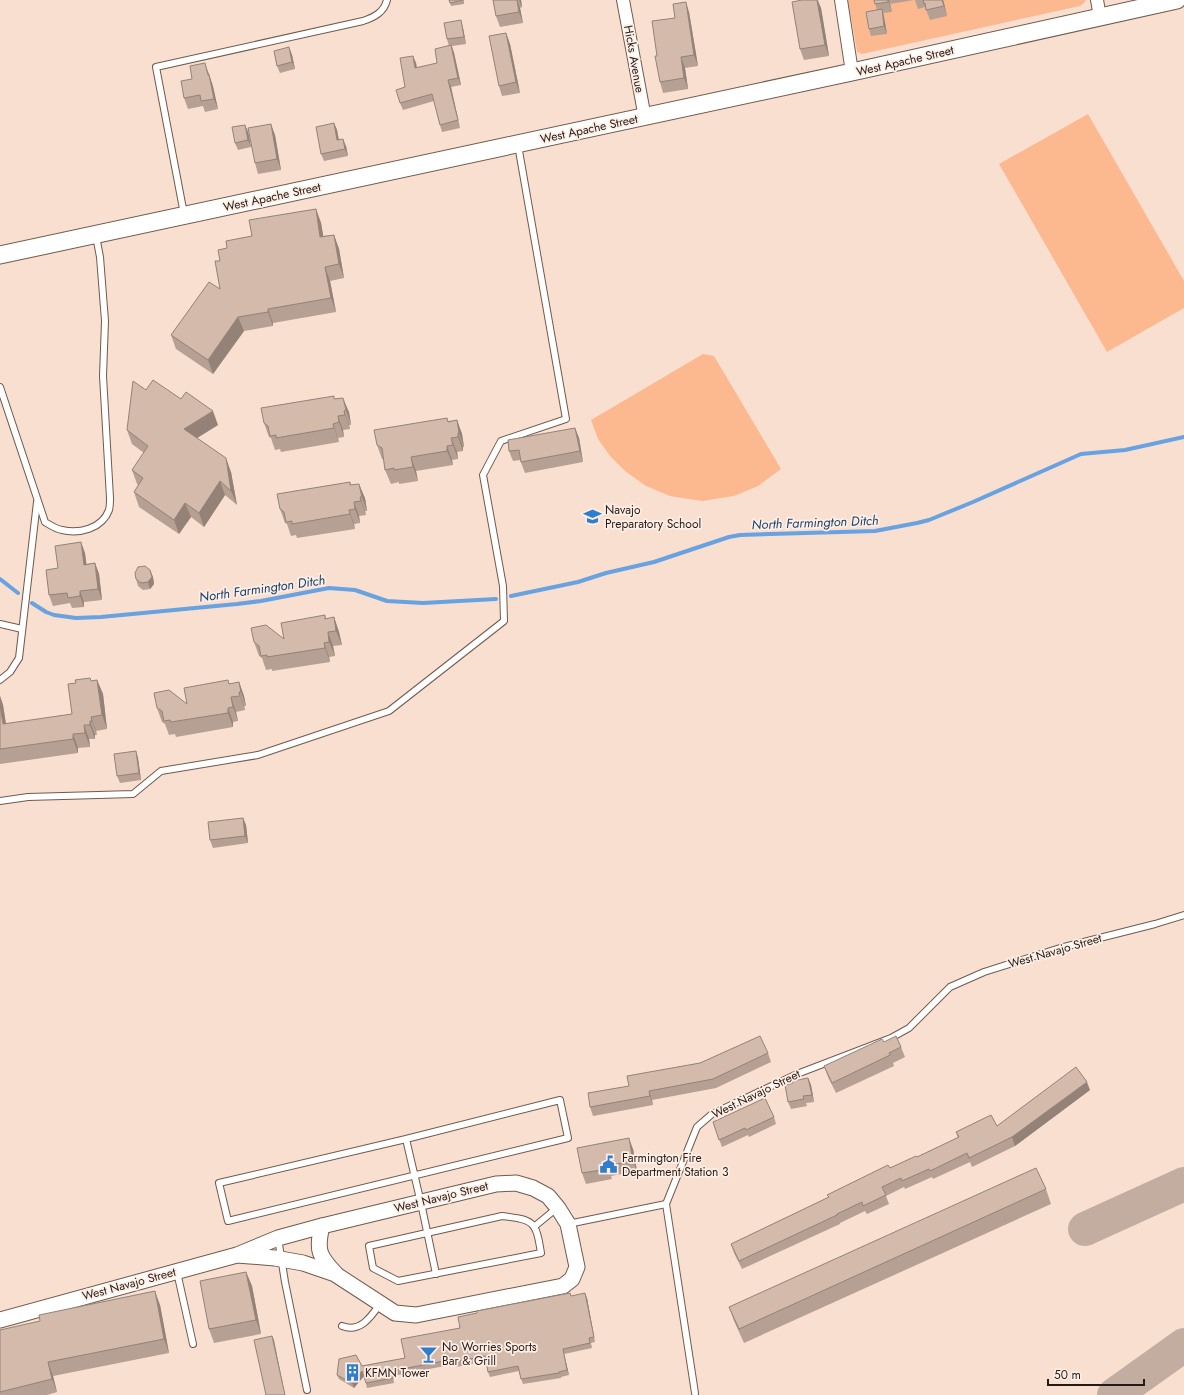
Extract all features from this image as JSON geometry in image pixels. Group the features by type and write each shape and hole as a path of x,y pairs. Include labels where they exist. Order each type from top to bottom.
{"main road":[{"name":"West Apache Street","path":"0,255 645,118 1177,0"}],"street":[{"name":"Hicks Avenue","path":"623,0 645,118"},
{"path":"840,0 852,72"},
{"path":"1097,0 1100,17"},
{"name":"West Navajo Street","path":"0,1320 236,1255 278,1238 496,1184 516,1183 533,1188 548,1196 568,1224"},
{"path":"236,1255 282,1259 303,1263 335,1274 395,1313 416,1315 550,1290 563,1286 572,1279 576,1267 568,1224"},
{"path":"322,1226 318,1244 319,1251 335,1274"}],"lane":[{"path":"184,216 156,67 363,21 373,18 381,12 386,5 387,0"},
{"path":"0,801 28,797 133,794 161,771 258,755 389,711 504,621 503,586 483,475 501,441 566,419 518,144"},
{"path":"0,387 45,522 60,530 73,532 89,529 98,524 105,517 109,509 110,498 103,376 105,321 100,257 96,235"},
{"path":"0,680 10,672 19,658 37,499"},
{"path":"0,624 22,629"},
{"name":"West Navajo Street","path":"666,1204 697,1127 712,1114 796,1074 891,1038 909,1028 950,987 984,972 1060,948 1184,915"},
{"path":"560,1100 568,1138 228,1221 219,1183 406,1139 560,1100"},
{"path":"406,1139 436,1274"},
{"path":"568,1224 666,1204 695,1393"},
{"path":"535,1226 558,1208"},
{"path":"502,1216 521,1218 535,1226 538,1233 541,1253 398,1281 373,1268 369,1246 502,1216"},
{"path":"278,1238 285,1282 307,1390"},
{"path":"176,1272 193,1344"},
{"path":"342,1326 346,1328 356,1327 363,1324 380,1304"}],"shaded area":[{"path":"848,0 1086,0 1080,6 862,54 857,52"},
{"path":"1088,114 1184,281 1184,308 1107,352 999,164"},
{"path":"703,354 714,356 781,469 758,486 734,496 702,501 670,496 646,486 625,471 610,456 598,439 591,420"}],"building":[{"path":"449,0 463,0 450,3"},
{"path":"493,0 517,0 519,12 496,16"},
{"path":"817,0 825,45 800,49 792,2"},
{"path":"874,0 888,0 888,2 875,4"},
{"path":"923,0 942,0 944,6 926,10"},
{"path":"686,2 694,55 681,57 684,78 660,82 655,56 657,56 652,21 675,18 673,4"},
{"path":"882,9 884,26 869,29 866,12"},
{"path":"461,20 464,37 447,39 444,23"},
{"path":"506,33 516,82 499,86 489,36"},
{"path":"451,45 458,78 448,80 458,120 440,125 432,94 400,103 396,90 405,87 400,58 413,56 415,68 437,63 435,49"},
{"path":"289,47 292,62 277,66 274,51"},
{"path":"205,63 214,99 201,101 200,95 184,98 181,81 192,79 190,66"},
{"path":"334,123 337,140 343,139 345,149 321,154 316,127"},
{"path":"271,124 277,159 255,163 248,128"},
{"path":"245,125 248,140 235,143 232,127"},
{"path":"316,209 320,237 334,235 339,264 325,267 331,298 268,309 268,312 238,317 208,360 171,335 209,282 220,289 215,261 220,261 218,250 227,248 226,241 252,236 249,220"},
{"path":"153,380 181,399 186,392 213,411 184,429 226,458 231,491 220,481 199,513 185,503 174,520 134,492 143,478 132,470 148,446 127,430 133,381 146,390"},
{"path":"334,396 334,399 343,398 346,410 344,411 345,415 338,416 339,422 333,424 334,428 276,438 276,435 270,436 268,426 264,423 261,408"},
{"path":"447,418 448,422 457,420 459,433 458,437 451,438 453,445 447,446 447,451 411,457 413,467 385,470 382,448 377,445 374,430"},
{"path":"575,428 580,451 521,462 519,450 509,451 508,440"},
{"path":"350,482 350,485 359,484 362,497 360,497 361,501 354,502 355,509 349,510 350,514 292,524 292,521 286,522 284,512 280,509 277,494"},
{"path":"81,542 84,565 95,563 98,589 80,591 80,596 68,598 67,593 49,595 46,570 58,568 55,546"},
{"path":"145,566 150,570 152,577 148,582 141,583 136,579 135,573 138,567"},
{"path":"325,615 325,619 334,617 336,631 328,632 329,642 324,643 325,648 267,657 267,655 261,656 259,646 254,642 251,628 266,625 284,639 281,623"},
{"path":"90,678 91,681 97,680 102,715 91,717 92,721 90,721 90,725 84,725 85,733 73,734 73,739 0,749 0,704 3,724 72,714 68,684 76,683 75,680"},
{"path":"228,680 229,684 239,682 241,692 239,692 240,696 231,697 233,707 228,708 228,713 171,722 170,720 164,721 162,711 157,708 154,693 169,690 187,704 184,688"},
{"path":"136,751 139,773 117,776 114,754"},
{"path":"243,818 245,836 210,840 208,822"},
{"path":"760,1036 768,1053 713,1079 649,1091 650,1096 590,1107 588,1093 629,1086 627,1076 700,1063"},
{"path":"896,1036 901,1047 889,1053 890,1055 832,1083 824,1066 882,1039 884,1042"},
{"path":"1076,1067 1087,1082 1012,1137 969,1158 967,1153 930,1171 929,1169 902,1181 901,1178 882,1187 886,1195 863,1206 862,1202 739,1261 731,1244 829,1197 827,1195 888,1165 890,1168 959,1137 956,1132 991,1115 997,1126"},
{"path":"808,1078 812,1095 803,1096 804,1099 788,1102 785,1085 793,1083 792,1081"},
{"path":"765,1098 774,1117 719,1140 713,1122"},
{"path":"629,1138 633,1161 607,1166 608,1169 582,1173 577,1148"},
{"path":"1036,1168 1046,1189 739,1329 729,1307"},
{"path":"246,1272 256,1320 209,1329 200,1281"},
{"path":"155,1291 164,1339 48,1362 52,1379 0,1392 0,1330 40,1321 39,1315"},
{"path":"570,1293 571,1296 585,1293 594,1337 589,1338 590,1343 563,1349 567,1370 559,1373 521,1379 518,1366 488,1372 485,1356 454,1362 454,1359 392,1371 393,1378 366,1383 362,1371 352,1383 337,1375 339,1359 356,1355 362,1366 405,1358 401,1339 460,1328 458,1317 477,1313 477,1311"},
{"path":"272,1336 285,1395 266,1395 254,1340"}],"waterway":[{"name":"North Farmington Ditch","path":"511,596 578,582 606,573 654,562 729,537 740,535 875,531 917,523 929,520 973,502 1081,454 1125,450 1184,437"},
{"name":"North Farmington Ditch","path":"0,579 18,593"},
{"name":"North Farmington Ditch","path":"32,603 54,615 76,618 237,604 329,588 355,590 387,601 423,603 496,599"}],"taxiway":[{"path":"1085,1229 1184,1184"},
{"path":"1114,1395 1184,1345"}],"place":[{"name":"Navajo Preparatory School","path":"592,517"},
{"name":"Farmington Fire Department Station 3","path":"609,1165"},
{"name":"No Worries Sports Bar & Grill","path":"429,1354"},
{"name":"KFMN Tower","path":"352,1373"}]}
